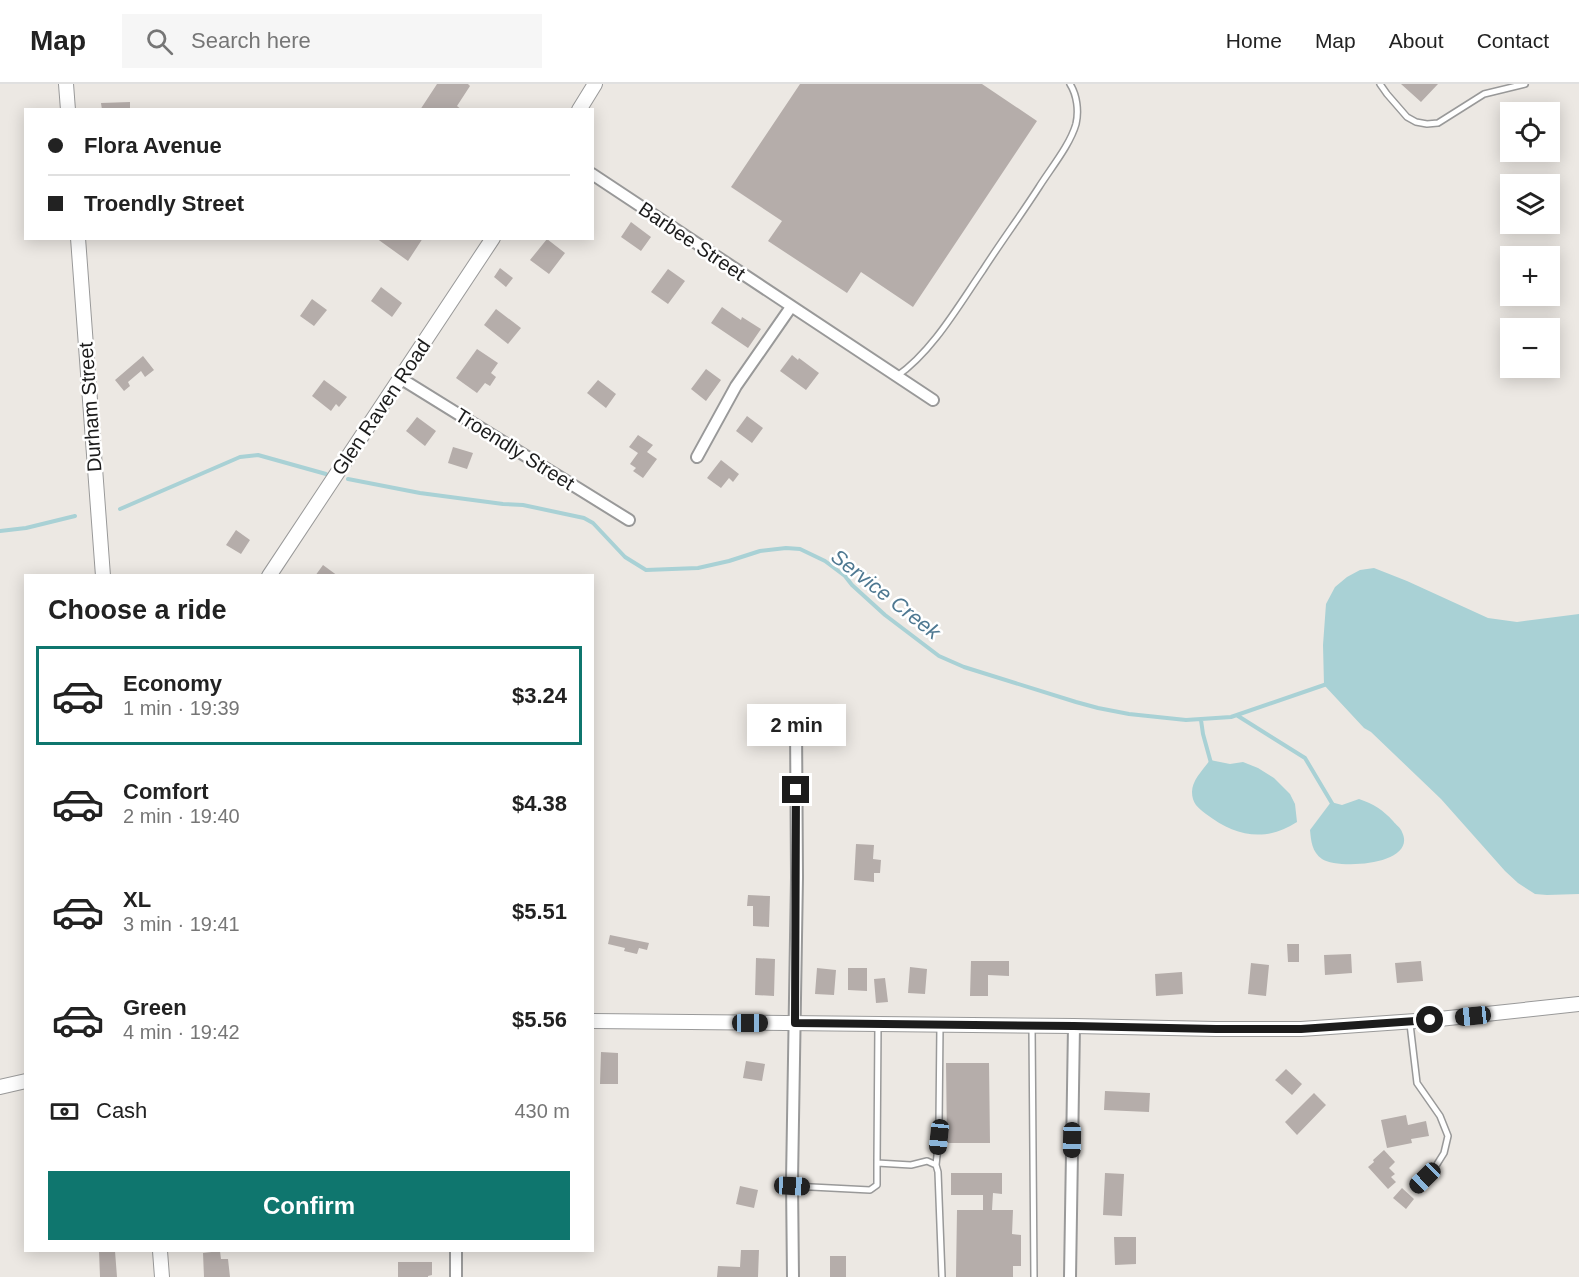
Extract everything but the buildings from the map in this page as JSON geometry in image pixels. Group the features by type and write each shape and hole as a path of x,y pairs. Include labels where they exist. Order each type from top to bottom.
{"street":[{"path":"66,84 68,108"},
{"path":"580,108 596,84"},
{"name":"Barbee Street","path":"594,175 933,400"},
{"name":"Durham Street","path":"78,240 103,574"},
{"name":"Glen Raven Road","path":"270,574 492,240"},
{"path":"697,457 736,386 791,307"},
{"name":"Troendly Street","path":"400,378 629,520"},
{"path":"793,1277 796,724"},
{"path":"594,1022 1291,1029 1409,1022 1579,1004"},
{"path":"1070,1277 1074,1026"},
{"path":"0,1087 24,1081"},
{"path":"160,1252 162,1277"},
{"path":"456,1252 456,1277"}],"lane":[{"path":"896,376 911,366 948,323 1064,148 1077,121 1078,107 1070,84"},
{"path":"1380,84 1407,117 1427,124 1438,123 1484,94 1525,84"},
{"path":"1409,1022 1417,1083 1440,1116 1448,1136 1444,1153 1434,1169 1416,1187"},
{"path":"792,1186 870,1190 877,1185 878,1024"},
{"path":"939,1123 940,1025"},
{"path":"1032,1026 1034,1277"},
{"path":"939,1137 936,1165 942,1277"},
{"path":"877,1164 911,1165 927,1161 936,1165"}],"water":[{"path":"1374,568 1488,618 1517,622 1579,614 1579,894 1535,894 1518,883 1441,799 1371,732 1364,728 1324,685 1323,645 1326,604 1335,587 1347,577 1360,570"},
{"path":"1210,760 1230,764 1243,762 1274,778 1290,794 1295,804 1297,822 1273,833 1250,834 1239,832 1217,822 1200,810 1193,799 1192,788"},
{"path":"1359,799 1374,805 1401,829 1404,843 1399,852 1388,858 1359,864 1344,864 1322,859 1314,850 1310,830 1331,802 1342,805"}],"waterway":[{"name":"Service Creek","path":"120,509 240,457 258,455 326,474"},
{"name":"Service Creek","path":"348,479 420,493 523,505 584,518 593,523 625,557 646,570 698,568 760,551 800,549 825,561 845,576 885,615 939,656 964,667 1098,708 1186,720 1231,717 1327,684"},
{"name":"Service Creek","path":"0,531 26,528 75,516"},
{"path":"1238,716 1305,758 1333,805"},
{"path":"1201,720 1211,763"}],"route":[{"path":"796,790 795,1023 1301,1029 1430,1020"}]}
